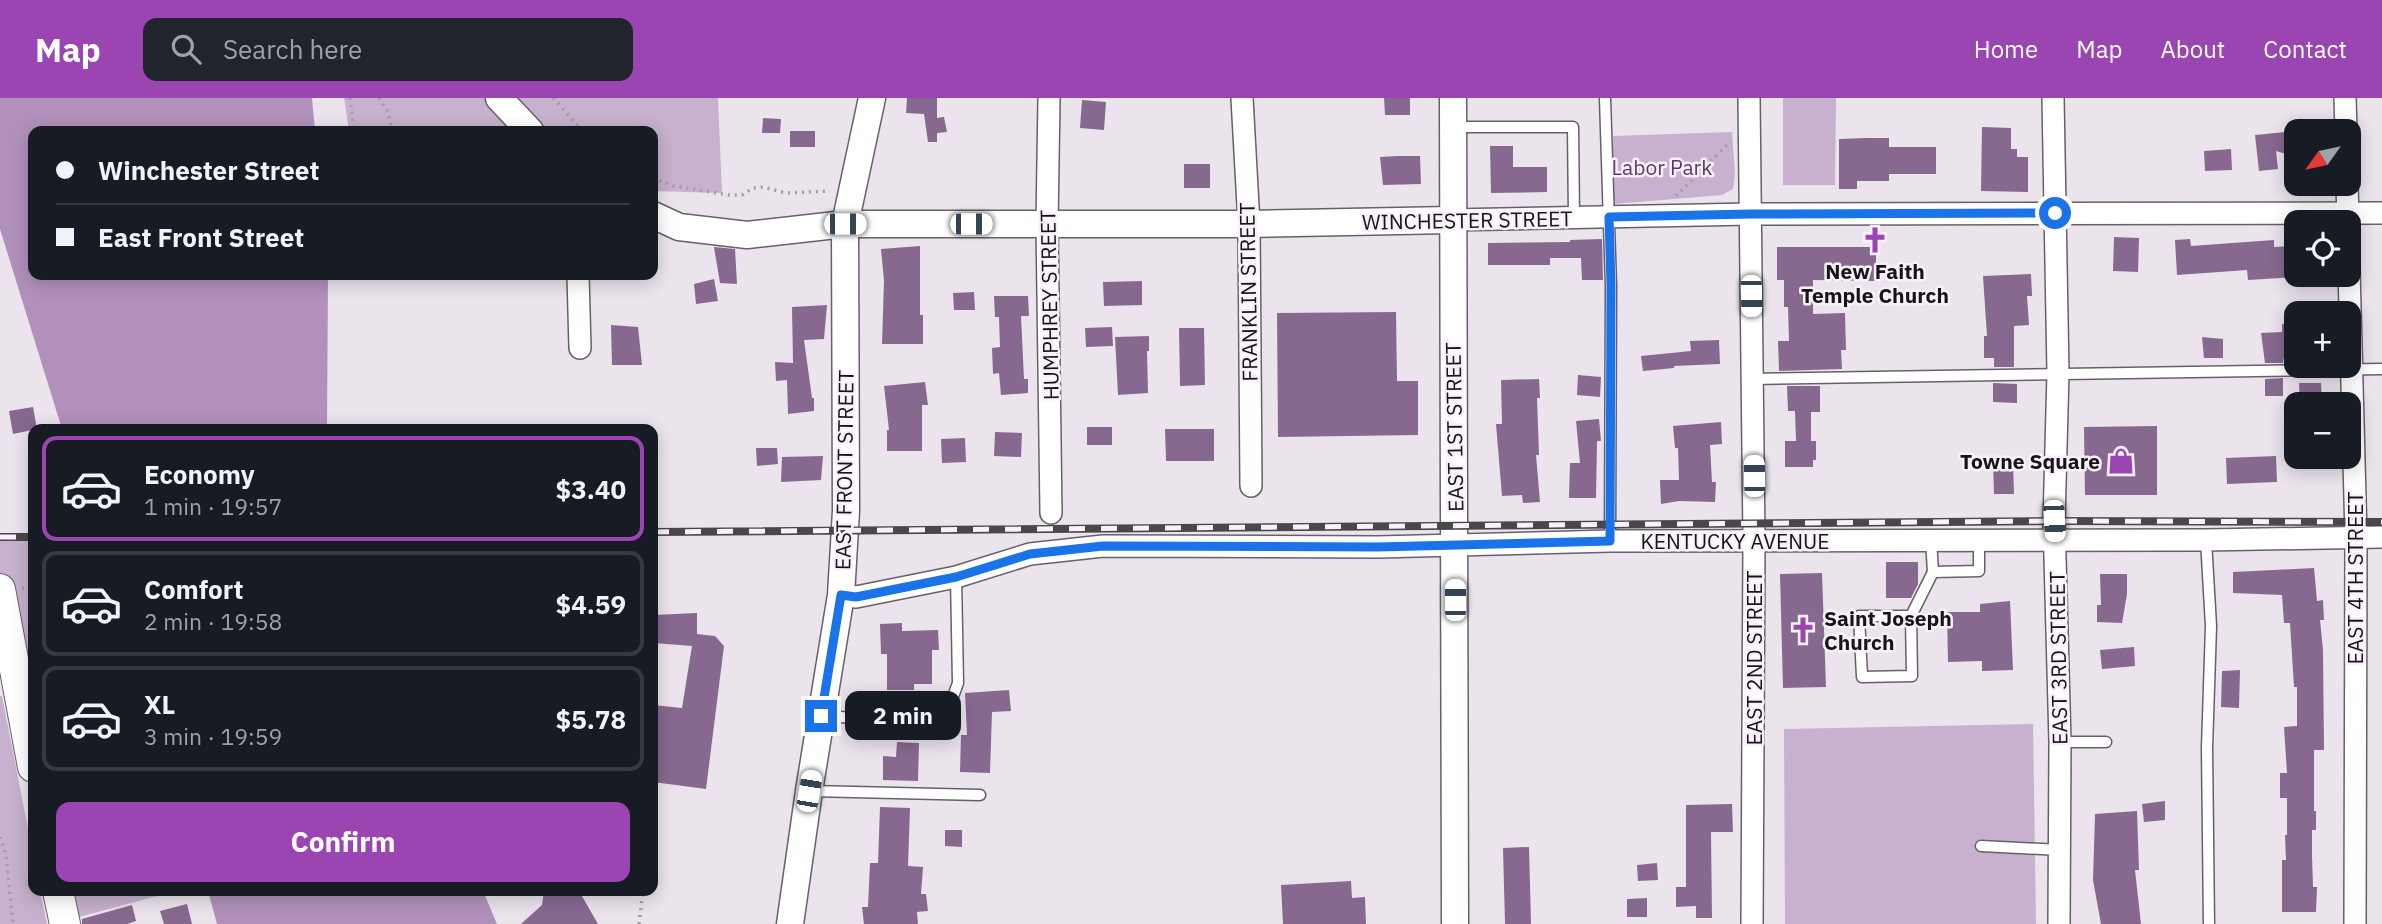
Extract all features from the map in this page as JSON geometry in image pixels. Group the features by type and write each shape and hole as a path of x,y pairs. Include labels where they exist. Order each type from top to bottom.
{"main road":[{"path":"0,589 9,690 28,751"},
{"path":"59,896 65,924"}],"street":[{"path":"499,98 525,126"},
{"name":"EAST FRONT STREET","path":"790,924 841,595 846,511 845,224 872,98"},
{"name":"HUMPHREY STREET","path":"1049,98 1047,224 1051,513"},
{"name":"FRANKLIN STREET","path":"1242,98 1249,224 1251,486"},
{"name":"EAST 1ST STREET","path":"1453,98 1451,220 1455,546 1455,924"},
{"name":"EAST 2ND STREET","path":"1749,98 1754,540 1752,924"},
{"name":"EAST 3RD STREET","path":"2053,98 2058,373 2055,539 2060,742 2059,924"},
{"path":"2345,98 2346,119"},
{"name":"WINCHESTER STREET","path":"666,227 747,235 845,224 1249,224 1750,214 2055,213 2284,220"},
{"name":"WINCHESTER STREET","path":"2361,219 2382,213"},
{"path":"578,280 580,348"},
{"name":"EAST 4TH STREET","path":"2351,378 2356,537 2355,924"},
{"name":"KENTUCKY AVENUE","path":"841,595 856,597 956,577 1030,554 1103,546 1455,546 1610,541 2382,537"}],"lane":[{"path":"1605,98 1611,286 1610,541"},
{"path":"1452,127 1573,127 1574,218"},
{"path":"2361,369 2382,369"},
{"path":"1752,379 2284,370"},
{"path":"1911,616 1860,616 1862,677 1912,676 1911,616 1933,572 1931,540"},
{"path":"1933,572 1979,571 1979,540"},
{"path":"2206,540 2211,626 2207,748 2209,924"},
{"path":"821,716 930,722 947,713 958,683 956,577"},
{"path":"2060,742 2106,742"},
{"path":"809,791 980,795"},
{"path":"1982,846 2060,850"}],"path":[{"path":"350,98 353,126"},
{"path":"379,98 388,112 391,126"},
{"path":"553,98 578,126"},
{"path":"1658,216 1729,143"},
{"path":"658,180 674,186 728,195 742,195 753,188 763,187 786,193 852,192"},
{"path":"0,837 6,855 13,924"},
{"path":"639,924 642,896"}],"green space":[{"path":"344,98 718,98 722,193 658,191 658,126 348,126"},
{"path":"1783,98 1836,98 1835,185 1783,185"},
{"name":"Labor Park","path":"1732,132 1735,174 1733,189 1722,195 1613,204 1613,136"},
{"path":"0,541 28,541 28,733 0,585"},
{"path":"2,696 28,829 28,896 41,896 47,924 0,924"},
{"path":"2033,724 2036,924 1785,924 1784,729"},
{"path":"59,896 157,896 64,921"}],"shaded area":[{"path":"0,98 312,98 315,126 28,126 28,280 328,280 327,424 60,424 0,229"},
{"path":"209,896 485,896 497,924 217,924"}],"building":[{"path":"907,98 937,98 937,118 944,117 947,132 937,133 937,142 928,142 924,114 906,113"},
{"path":"1384,98 1410,98 1410,115 1385,115"},
{"path":"1082,100 1106,102 1104,130 1080,128"},
{"path":"763,118 781,119 780,133 762,133"},
{"path":"1982,127 2011,128 2011,149 2017,149 2017,157 2028,157 2028,192 1981,191"},
{"path":"790,131 815,131 815,147 790,147"},
{"path":"2284,132 2284,153 2276,151 2278,169 2259,171 2255,135"},
{"path":"1889,138 1889,147 1936,147 1936,174 1889,174 1889,181 1857,181 1857,189 1839,189 1839,139"},
{"path":"1490,146 1513,146 1513,167 1547,167 1547,192 1491,193"},
{"path":"2231,149 2232,170 2205,171 2204,151"},
{"path":"1420,156 1421,184 1383,185 1380,157"},
{"path":"1184,164 1210,164 1210,188 1184,188"},
{"path":"2114,237 2139,238 2138,272 2113,271"},
{"path":"1602,239 1603,280 1582,280 1581,258 1550,258 1550,265 1488,265 1488,243"},
{"path":"2190,239 2191,246 2274,240 2274,247 2284,247 2284,278 2248,280 2247,270 2177,275 2175,240"},
{"path":"920,246 920,315 923,315 923,344 882,344 884,281 881,249"},
{"path":"714,247 735,249 737,284 720,283"},
{"path":"1777,247 1876,247 1876,281 1813,280 1813,314 1845,313 1846,350 1841,350 1842,369 1779,371 1778,341 1789,341 1788,307 1784,307 1784,280 1777,280"},
{"path":"2031,274 2032,296 2027,296 2029,325 2014,326 2014,367 1994,367 1994,358 1984,358 1984,336 1987,336 1983,276"},
{"path":"714,279 718,301 696,304 694,284"},
{"path":"1142,281 1142,305 1104,306 1103,282"},
{"path":"974,292 975,310 954,310 953,293"},
{"path":"994,296 1028,296 1029,316 1021,316 1024,379 1028,379 1028,393 1001,395 999,373 993,374 992,348 1000,347 999,317 995,317"},
{"path":"827,305 824,339 804,340 814,411 788,414 787,380 776,381 775,362 793,363 792,307"},
{"path":"1396,312 1397,381 1418,381 1418,435 1278,437 1277,313"},
{"path":"2282,324 2284,363 2283,357 2283,363 2265,363 2261,333 2282,332"},
{"path":"611,325 638,327 642,365 612,365"},
{"path":"1112,327 1113,346 1086,347 1085,328"},
{"path":"1179,328 1204,328 1205,385 1180,386"},
{"path":"1149,336 1148,393 1118,395 1115,337"},
{"path":"2202,337 2223,339 2223,358 2204,358"},
{"path":"1719,340 1720,364 1674,366 1643,371 1641,356 1691,351 1690,341"},
{"path":"1578,375 1601,377 1600,397 1577,395"},
{"path":"2283,378 2283,396 2265,396 2265,379"},
{"path":"1539,379 1539,455 1536,455 1540,502 1523,503 1522,495 1502,496 1496,424 1502,424 1501,380"},
{"path":"925,382 928,405 922,405 922,451 887,451 889,430 884,386"},
{"path":"1993,383 2017,384 2017,403 1993,402"},
{"path":"2299,383 2321,383 2321,392 2299,392"},
{"path":"1787,386 1820,386 1820,412 1811,412 1811,441 1816,441 1816,460 1813,460 1813,467 1785,467 1785,441 1796,441 1795,411 1788,411"},
{"path":"33,407 36,424 28,424 28,431 13,434 9,411"},
{"path":"1599,419 1601,441 1597,441 1596,498 1569,498 1570,463 1580,463 1576,421"},
{"path":"1721,422 1722,444 1710,445 1712,482 1716,482 1715,502 1679,501 1661,504 1660,480 1679,480 1678,448 1675,448 1673,426"},
{"name":"Towne Square","path":"2157,426 2157,495 2085,495 2084,427"},
{"path":"1087,427 1112,427 1112,445 1087,445"},
{"path":"1165,429 1214,429 1214,461 1166,461"},
{"path":"995,432 1022,433 1021,457 994,456"},
{"path":"965,438 966,462 942,463 941,439"},
{"path":"756,448 777,448 778,464 757,466"},
{"path":"823,456 821,480 781,482 782,457"},
{"path":"2276,456 2277,482 2227,484 2226,458"},
{"path":"1993,461 2013,461 2014,494 1994,494"},
{"path":"1886,562 1918,562 1918,584 1911,598 1886,598"},
{"path":"2314,568 2317,601 2323,600 2324,620 2320,620 2324,750 2314,750 2316,830 2312,830 2312,855 2313,887 2317,887 2316,912 2282,912 2282,860 2286,860 2287,798 2280,798 2280,773 2287,773 2284,727 2297,726 2297,687 2294,687 2290,623 2284,623 2282,595 2233,593 2233,572"},
{"name":"Saint Joseph Church","path":"1822,573 1826,687 1783,688 1780,574"},
{"path":"2100,574 2127,574 2122,623 2097,622 2097,605 2101,605"},
{"path":"2010,601 2013,670 1982,671 1982,661 1948,662 1947,612 1980,612 1980,604"},
{"path":"697,613 697,634 715,636 724,646 706,789 658,783 658,706 682,708 692,646 658,643 658,615"},
{"path":"902,623 902,631 938,630 939,650 932,650 932,684 914,684 914,690 887,690 887,654 881,654 880,624"},
{"path":"2134,647 2135,666 2102,669 2100,650"},
{"path":"2240,670 2239,708 2221,707 2222,671"},
{"path":"1009,690 1011,711 992,712 990,773 960,772 961,735 967,735 965,693"},
{"path":"897,742 919,743 918,781 883,780 883,756 896,757"},
{"path":"2165,801 2165,820 2144,822 2142,804"},
{"path":"1732,804 1733,832 1711,832 1712,918 1696,918 1696,906 1676,907 1676,887 1686,887 1686,805"},
{"path":"880,807 910,808 908,866 923,867 921,894 926,894 928,911 917,912 918,924 864,924 862,907 868,907 870,863 878,863"},
{"path":"2137,811 2139,870 2135,870 2141,924 2101,924 2093,880 2095,814"},
{"path":"945,830 962,830 962,847 945,846"},
{"path":"1529,847 1531,924 1505,924 1503,848"},
{"path":"1657,863 1658,880 1638,881 1637,865"},
{"path":"1351,881 1352,898 1365,897 1366,924 1283,924 1281,885"},
{"path":"543,896 582,896 598,924 521,924 542,905"},
{"path":"1647,898 1647,917 1627,917 1627,899"},
{"path":"187,904 192,924 164,924 160,911"},
{"path":"132,905 136,921 127,924 82,924 82,919"}],"railway":[{"path":"658,532 2054,521 2382,522"},
{"path":"0,537 28,537"}],"place":[{"name":"New Faith Temple Church","path":"1875,240"},
{"name":"Towne Square","path":"2121,461"},
{"name":"Saint Joseph Church","path":"1803,630"}],"route":[{"path":"821,716 841,595 856,597 956,577 1030,554 1103,546 1378,547 1610,541 1609,217 2055,213"}]}
